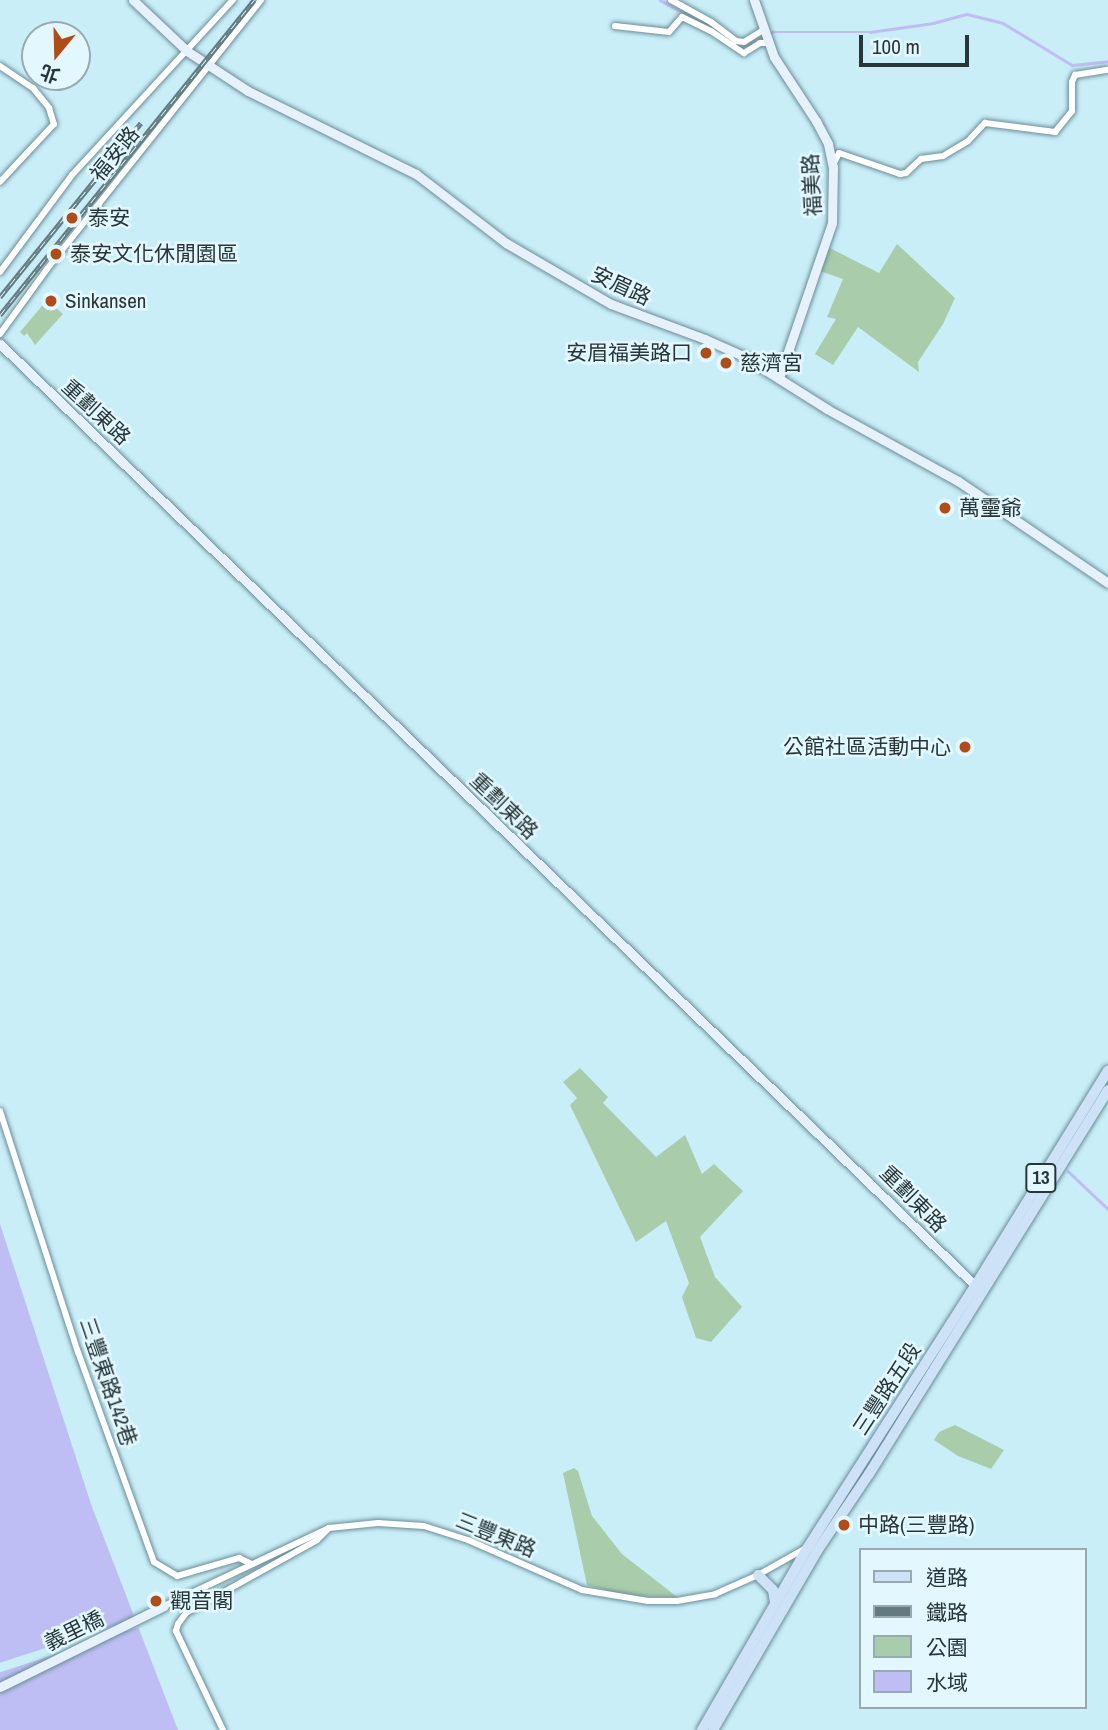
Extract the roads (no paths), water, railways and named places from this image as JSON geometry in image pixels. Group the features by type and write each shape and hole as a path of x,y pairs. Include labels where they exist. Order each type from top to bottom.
{"main road":[{"name":"三豐路五段","path":"702,1730 775,1602 869,1474 1108,1071"},
{"name":"三豐路五段","path":"980,1289 1108,1090"},
{"name":"三豐路五段","path":"713,1730 813,1549"},
{"path":"758,1575 773,1590 775,1602"}],"street":[{"name":"安眉路","path":"133,0 187,51 248,90 416,174 506,243 611,304 705,339 779,378 996,505 1108,583"},
{"name":"福安路","path":"0,272 72,175 233,0"},
{"name":"福安路","path":"0,334 47,269 261,0"},
{"path":"671,0 712,22 736,41 744,42 765,29"},
{"name":"福美路","path":"754,0 782,72 828,144 833,170 832,223 779,378"},
{"path":"615,26 624,30 669,32 682,17 711,31 744,53 760,43 769,43"},
{"path":"0,66 33,88 49,108 54,124 0,182"},
{"path":"833,170 839,153 900,174 906,173 921,159 943,156 968,141 985,123 1055,131 1072,111 1072,82 1075,75 1108,70"},
{"name":"重劃東路","path":"0,344 980,1289"},
{"name":"三豐東路142巷","path":"0,1111 78,1352 154,1562 177,1576 239,1558 252,1564"},
{"name":"三豐東路","path":"164,1606 329,1528 378,1522 424,1526 468,1540 582,1590 621,1599 677,1601 715,1594 813,1549"},
{"path":"223,1730 176,1631 177,1624 186,1613 317,1540 329,1528"},
{"name":"義里橋","path":"0,1687 164,1606"}],"water":[{"path":"0,1224 92,1507 178,1730 0,1730"}],"waterway":[{"path":"660,0 719,32"},
{"path":"736,44 743,47 773,32 870,32 933,23 967,14 1003,23 1072,65 1108,61"},
{"path":"1068,1171 1108,1209"}],"railway":[{"path":"0,315 254,0"},
{"path":"0,297 141,123"}],"place":[{"name":"泰安","path":"72,218"},
{"name":"泰安文化休閒園區","path":"56,254"},
{"name":"Sinkansen","path":"51,301"},
{"name":"安眉福美路口","path":"706,353"},
{"name":"慈濟宮","path":"726,363"},
{"name":"萬𤫊爺","path":"945,508"},
{"name":"公館社區活動中心","path":"965,747"},
{"name":"中路(三豐路)","path":"844,1525"},
{"name":"觀音閣","path":"156,1601"}]}
